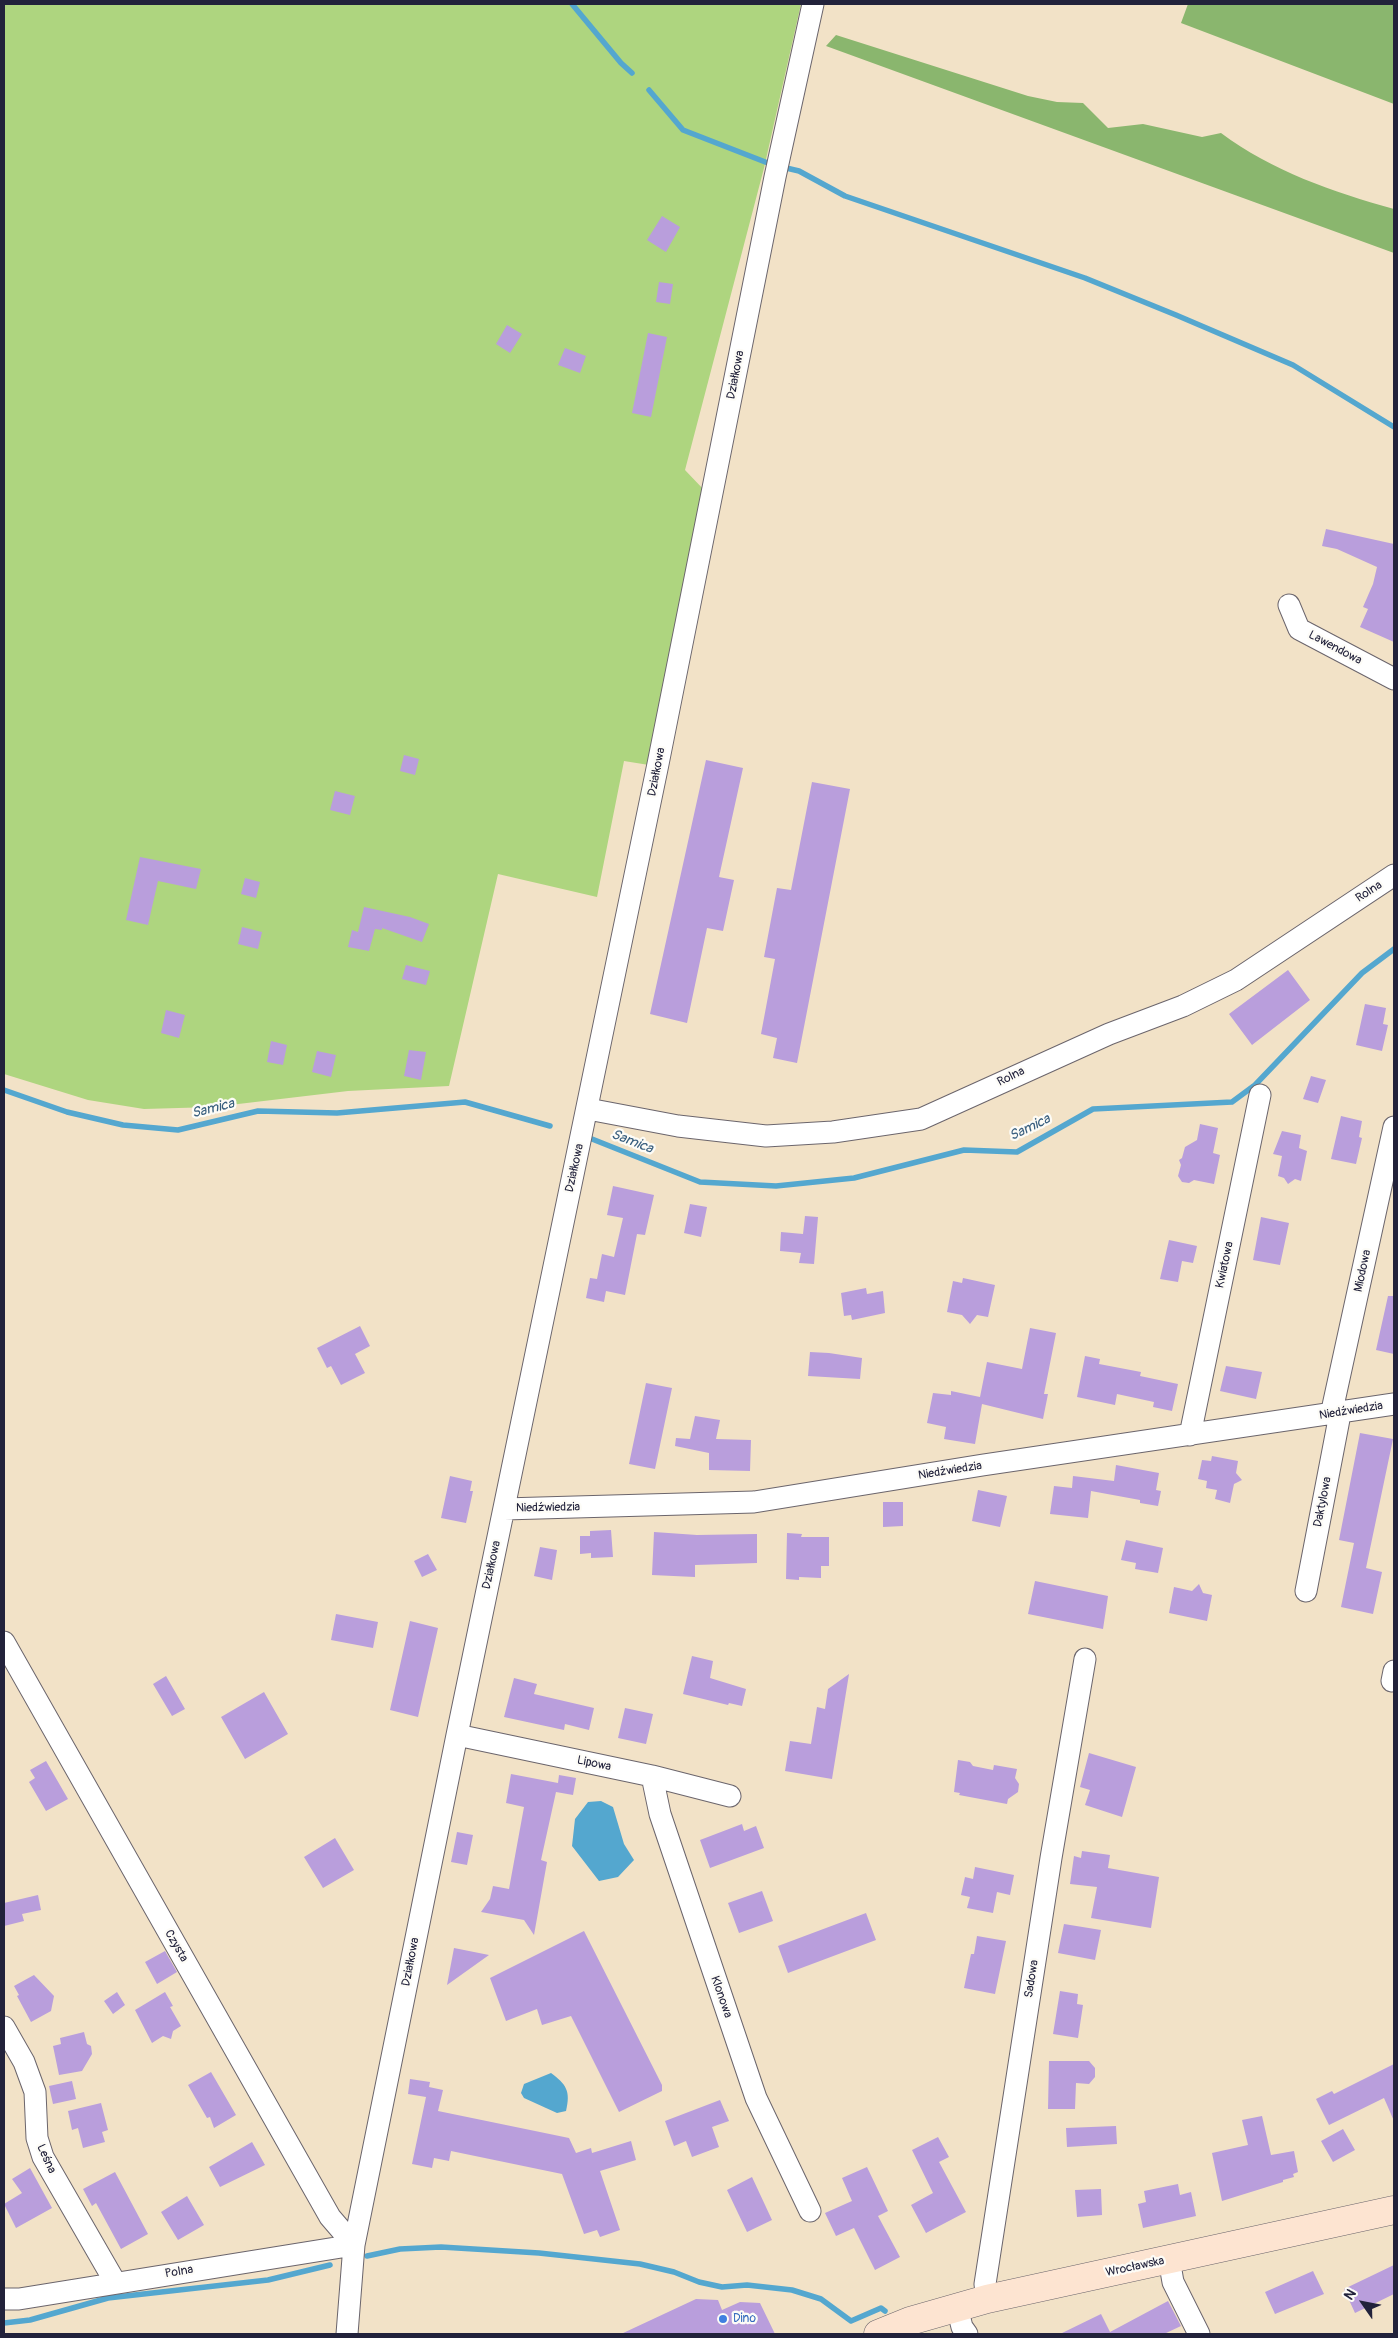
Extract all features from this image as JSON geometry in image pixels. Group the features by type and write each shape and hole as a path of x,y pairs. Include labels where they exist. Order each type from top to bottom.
{"main road":[{"name":"Wrocławska","path":"878,2334 910,2321 987,2299 1394,2210"}],"street":[{"name":"Działkowa","path":"348,2334 354,2245 456,1735 588,1109 775,177 813,4"},
{"name":"Lawendowa","path":"1289,606 1299,629 1394,679"},
{"name":"Rolna","path":"588,1109 678,1126 766,1136 833,1132 921,1119 1109,1034 1183,1006 1236,980 1394,875"},
{"name":"Kwiatowa","path":"1190,1434 1260,1095"},
{"name":"Miodowa","path":"1336,1414 1394,1126"},
{"name":"Niedźwiedzia","path":"504,1509 754,1502 1394,1404"},
{"name":"Daktylowa","path":"1306,1591 1336,1414"},
{"name":"Czysta","path":"4,1642 330,2217 354,2245"},
{"name":"Sadowa","path":"987,2299 985,2284 1051,1858 1085,1659"},
{"name":"Lipowa","path":"456,1735 652,1776 730,1796"},
{"name":"Klonowa","path":"652,1776 660,1814 756,2098 810,2211"},
{"name":"Leśna","path":"4,2027 24,2062 35,2092 37,2138 43,2157 115,2282"},
{"name":"Polna","path":"4,2299 19,2299 115,2282 354,2245"},
{"path":"1169,2259 1173,2282 1199,2334"},
{"path":"957,2307 962,2327 967,2334"}],"green space":[{"path":"4,4 801,4 764,168 685,470 705,491 649,765 624,761 597,897 498,874 449,1086 348,1091 213,1107 144,1109 88,1100 4,1074"},
{"path":"1188,4 1394,4 1394,104 1181,23"},
{"path":"836,35 1028,96 1057,102 1083,103 1108,128 1143,124 1202,137 1221,133 1261,159 1304,179 1326,188 1394,209 1394,253 826,46"}],"water":[{"path":"601,1801 613,1807 624,1844 634,1860 618,1877 599,1881 572,1846 575,1819 588,1802"},
{"path":"551,2073 566,2089 568,2098 566,2111 557,2113 524,2098 521,2093 524,2084"}],"building":[{"path":"662,216 680,227 666,252 647,240"},
{"path":"659,282 673,284 670,304 656,302"},
{"path":"507,325 522,334 510,353 496,344"},
{"path":"648,333 667,337 651,417 632,413"},
{"path":"565,348 586,356 580,373 558,365"},
{"path":"1326,529 1394,544 1394,642 1360,627 1368,609 1363,607 1373,584 1377,567 1337,549 1322,546"},
{"path":"404,755 419,759 415,775 400,771"},
{"path":"706,760 743,768 719,877 734,880 723,931 707,928 687,1023 650,1014"},
{"path":"812,782 850,789 797,1063 773,1058 777,1038 761,1034 775,959 764,957 777,888 791,890"},
{"path":"335,791 355,796 350,815 330,810"},
{"path":"140,857 201,869 196,889 158,881 148,925 126,920"},
{"path":"245,878 260,882 256,898 241,894"},
{"path":"364,907 410,917 429,924 422,942 382,928 382,930 375,929 369,951 348,947 352,930 358,932"},
{"path":"242,927 262,932 258,949 238,944"},
{"path":"406,965 430,971 426,985 402,979"},
{"path":"1288,970 1310,1000 1252,1045 1229,1014"},
{"path":"1365,1004 1386,1008 1383,1024 1388,1025 1382,1051 1356,1045"},
{"path":"166,1010 185,1015 179,1038 161,1033"},
{"path":"271,1041 287,1045 283,1065 267,1062"},
{"path":"409,1050 426,1052 421,1080 404,1076"},
{"path":"317,1051 336,1055 331,1077 312,1072"},
{"path":"1311,1076 1326,1080 1318,1103 1303,1099"},
{"path":"1341,1116 1362,1121 1359,1137 1362,1138 1356,1164 1331,1159"},
{"path":"1200,1124 1218,1128 1213,1153 1220,1155 1214,1184 1194,1180 1189,1183 1182,1182 1178,1176 1181,1165 1179,1160 1182,1158 1185,1147 1197,1140"},
{"path":"1282,1131 1301,1135 1299,1148 1307,1151 1301,1181 1295,1179 1288,1184 1284,1178 1278,1176 1282,1156 1273,1154"},
{"path":"613,1186 654,1195 645,1235 637,1234 625,1295 606,1291 604,1302 586,1298 590,1278 597,1279 602,1254 614,1257 623,1218 607,1215"},
{"path":"690,1204 707,1207 701,1237 684,1233"},
{"path":"805,1216 818,1217 814,1264 799,1263 801,1253 780,1251 781,1232 803,1234"},
{"path":"1261,1217 1289,1223 1280,1265 1253,1260"},
{"path":"1169,1240 1197,1246 1193,1263 1182,1261 1178,1282 1160,1279"},
{"path":"963,1278 995,1285 988,1317 977,1315 970,1324 962,1315 947,1312 953,1281 962,1283"},
{"path":"866,1288 867,1294 883,1291 885,1313 852,1320 851,1315 844,1316 841,1293"},
{"path":"1388,1296 1394,1296 1394,1354 1376,1350"},
{"path":"360,1326 370,1346 355,1354 365,1373 341,1385 331,1366 327,1368 317,1348"},
{"path":"1030,1328 1056,1333 1044,1394 1048,1394 1043,1419 982,1404 975,1444 944,1439 946,1427 927,1423 933,1393 951,1395 951,1391 980,1397 987,1362 1022,1369"},
{"path":"810,1352 862,1358 860,1379 808,1376"},
{"path":"1085,1356 1100,1359 1099,1364 1141,1372 1140,1376 1178,1384 1172,1411 1153,1407 1154,1402 1117,1394 1115,1405 1077,1397"},
{"path":"1226,1366 1262,1372 1256,1399 1220,1391"},
{"path":"646,1383 672,1388 655,1469 629,1464"},
{"path":"695,1416 720,1420 716,1439 751,1440 750,1471 709,1470 709,1453 675,1446 676,1438 690,1439"},
{"path":"1360,1433 1393,1439 1366,1568 1382,1572 1373,1614 1341,1607 1354,1543 1339,1540"},
{"path":"1212,1456 1238,1461 1236,1473 1242,1480 1234,1484 1230,1503 1215,1499 1217,1490 1206,1488 1207,1481 1198,1479 1202,1460 1211,1461"},
{"path":"1116,1465 1159,1473 1156,1490 1161,1491 1158,1506 1140,1503 1140,1500 1091,1491 1088,1518 1050,1514 1054,1486 1072,1488 1073,1476 1114,1481"},
{"path":"450,1476 472,1481 470,1491 473,1491 466,1523 441,1518"},
{"path":"978,1490 1007,1496 1000,1527 972,1521"},
{"path":"883,1502 903,1502 903,1526 883,1527"},
{"path":"611,1530 613,1557 591,1558 591,1553 580,1554 580,1536 590,1536 590,1531"},
{"path":"654,1532 697,1535 757,1534 757,1563 695,1565 695,1577 652,1575"},
{"path":"787,1533 802,1534 801,1537 829,1537 829,1566 821,1566 821,1578 799,1577 799,1580 786,1579"},
{"path":"1126,1540 1163,1548 1158,1573 1135,1569 1136,1563 1121,1560"},
{"path":"540,1547 557,1550 552,1580 534,1576"},
{"path":"428,1554 437,1570 422,1577 414,1561"},
{"path":"1035,1581 1108,1596 1103,1629 1028,1614"},
{"path":"1199,1584 1203,1593 1212,1595 1207,1621 1169,1613 1174,1587 1192,1591"},
{"path":"336,1614 378,1622 373,1648 331,1640"},
{"path":"410,1621 438,1628 418,1717 390,1710"},
{"path":"692,1656 713,1661 710,1678 746,1689 742,1706 729,1703 728,1705 683,1694"},
{"path":"849,1674 832,1779 785,1771 790,1741 811,1744 817,1707 825,1709 828,1689"},
{"path":"166,1676 185,1709 172,1716 153,1684"},
{"path":"514,1678 537,1684 534,1694 594,1708 589,1730 565,1724 564,1730 504,1717"},
{"path":"264,1692 288,1734 245,1759 221,1717"},
{"path":"625,1708 653,1714 646,1744 618,1738"},
{"path":"1089,1753 1136,1767 1122,1817 1085,1805 1090,1790 1080,1787"},
{"path":"958,1760 970,1762 973,1766 993,1770 994,1765 1017,1769 1015,1778 1019,1784 1018,1792 1008,1799 1007,1804 959,1795 960,1793 954,1792"},
{"path":"46,1761 68,1799 46,1811 29,1782 35,1778 30,1770"},
{"path":"511,1774 558,1783 559,1775 576,1778 573,1795 556,1792 541,1860 547,1862 534,1935 524,1920 481,1912 490,1899 493,1886 509,1889 524,1807 506,1803"},
{"path":"742,1824 744,1831 756,1826 764,1848 710,1868 700,1840"},
{"path":"457,1832 473,1835 467,1865 451,1862"},
{"path":"335,1838 354,1870 323,1888 304,1857"},
{"path":"1082,1851 1110,1855 1108,1868 1159,1877 1151,1928 1091,1918 1097,1887 1070,1884 1074,1856 1081,1858"},
{"path":"975,1867 1014,1875 1010,1895 997,1892 993,1913 967,1908 970,1897 961,1895 965,1877 973,1879"},
{"path":"762,1891 773,1921 739,1933 728,1903"},
{"path":"38,1895 41,1910 22,1914 24,1921 4,1926 4,1903"},
{"path":"866,1913 876,1940 788,1973 778,1946"},
{"path":"1064,1924 1101,1930 1095,1960 1058,1953"},
{"path":"584,1931 662,2085 662,2091 619,2112 571,2016 542,2025 537,2009 506,2021 490,1978"},
{"path":"977,1936 1006,1941 995,1994 964,1988"},
{"path":"454,1948 489,1955 447,1985"},
{"path":"165,1951 177,1972 157,1984 145,1962"},
{"path":"34,1975 54,1996 51,2011 31,2022 17,1996 19,1995 14,1986"},
{"path":"1060,1991 1078,1994 1077,2004 1083,2005 1078,2038 1053,2034"},
{"path":"117,1992 125,2005 113,2014 104,2001"},
{"path":"165,1992 173,2006 170,2007 181,2026 173,2031 171,2039 163,2036 152,2043 135,2010"},
{"path":"84,2032 87,2044 91,2046 92,2054 82,2071 59,2075 53,2046 61,2044 60,2038"},
{"path":"1049,2061 1089,2061 1095,2068 1095,2077 1089,2084 1076,2083 1075,2109 1048,2109"},
{"path":"1394,2064 1394,2121 1384,2098 1329,2125 1316,2099 1332,2091 1334,2094"},
{"path":"211,2072 236,2115 214,2128 210,2117 207,2118 188,2085"},
{"path":"410,2079 430,2082 429,2087 443,2090 438,2111 569,2138 576,2153 591,2148 592,2153 631,2141 636,2160 600,2171 620,2230 600,2237 597,2230 584,2234 562,2174 451,2151 449,2161 434,2158 432,2168 412,2164 426,2097 408,2094"},
{"path":"72,2081 76,2099 53,2104 49,2086"},
{"path":"720,2100 729,2121 712,2127 719,2147 692,2157 686,2141 674,2146 665,2121"},
{"path":"101,2103 108,2130 102,2132 105,2142 83,2148 78,2128 72,2130 68,2111"},
{"path":"1262,2116 1271,2155 1294,2151 1298,2172 1293,2174 1294,2177 1283,2180 1283,2182 1222,2201 1212,2153 1248,2145 1242,2120"},
{"path":"1116,2126 1117,2144 1067,2147 1066,2128"},
{"path":"1343,2129 1355,2150 1333,2162 1321,2141"},
{"path":"938,2137 949,2157 939,2162 966,2212 926,2233 911,2205 933,2193 912,2150"},
{"path":"252,2142 265,2165 220,2187 209,2167"},
{"path":"867,2167 888,2211 878,2216 900,2257 875,2270 854,2228 836,2236 825,2213 852,2201 842,2178"},
{"path":"30,2168 52,2208 16,2228 4,2204 22,2193 12,2179"},
{"path":"115,2172 148,2234 121,2249 96,2203 92,2206 83,2189"},
{"path":"752,2177 772,2220 747,2232 727,2190"},
{"path":"1178,2184 1180,2195 1191,2192 1196,2216 1143,2228 1138,2204 1146,2202 1144,2191"},
{"path":"1101,2189 1102,2215 1077,2217 1075,2190"},
{"path":"187,2196 204,2225 178,2240 161,2212"},
{"path":"1394,2265 1394,2294 1355,2313 1344,2289"},
{"path":"1313,2271 1324,2294 1275,2314 1265,2292"},
{"name":"Dino","path":"696,2299 718,2300 722,2310 740,2302 760,2303 775,2334 621,2334"},
{"path":"1168,2301 1181,2326 1164,2334 1060,2334 1101,2314 1110,2332"}],"waterway":[{"path":"572,4 621,63 632,73"},
{"path":"649,90 683,130 773,165"},
{"path":"782,167 799,171 845,196 1085,278 1176,315 1293,365 1394,427"},
{"name":"Samica","path":"592,1139 700,1182 776,1186 854,1178 964,1150 1017,1152 1093,1109 1232,1102 1255,1085 1362,973 1394,949"},
{"name":"Samica","path":"4,1090 67,1112 123,1125 178,1130 258,1111 337,1113 465,1102 550,1126"},
{"path":"367,2256 400,2249 441,2247 539,2253 640,2264 722,2287 747,2285 792,2290 821,2299 851,2321 881,2308 885,2311"},
{"path":"4,2323 30,2320 108,2298 268,2280 330,2265"}],"place":[{"name":"Dino","path":"723,2319"}]}
